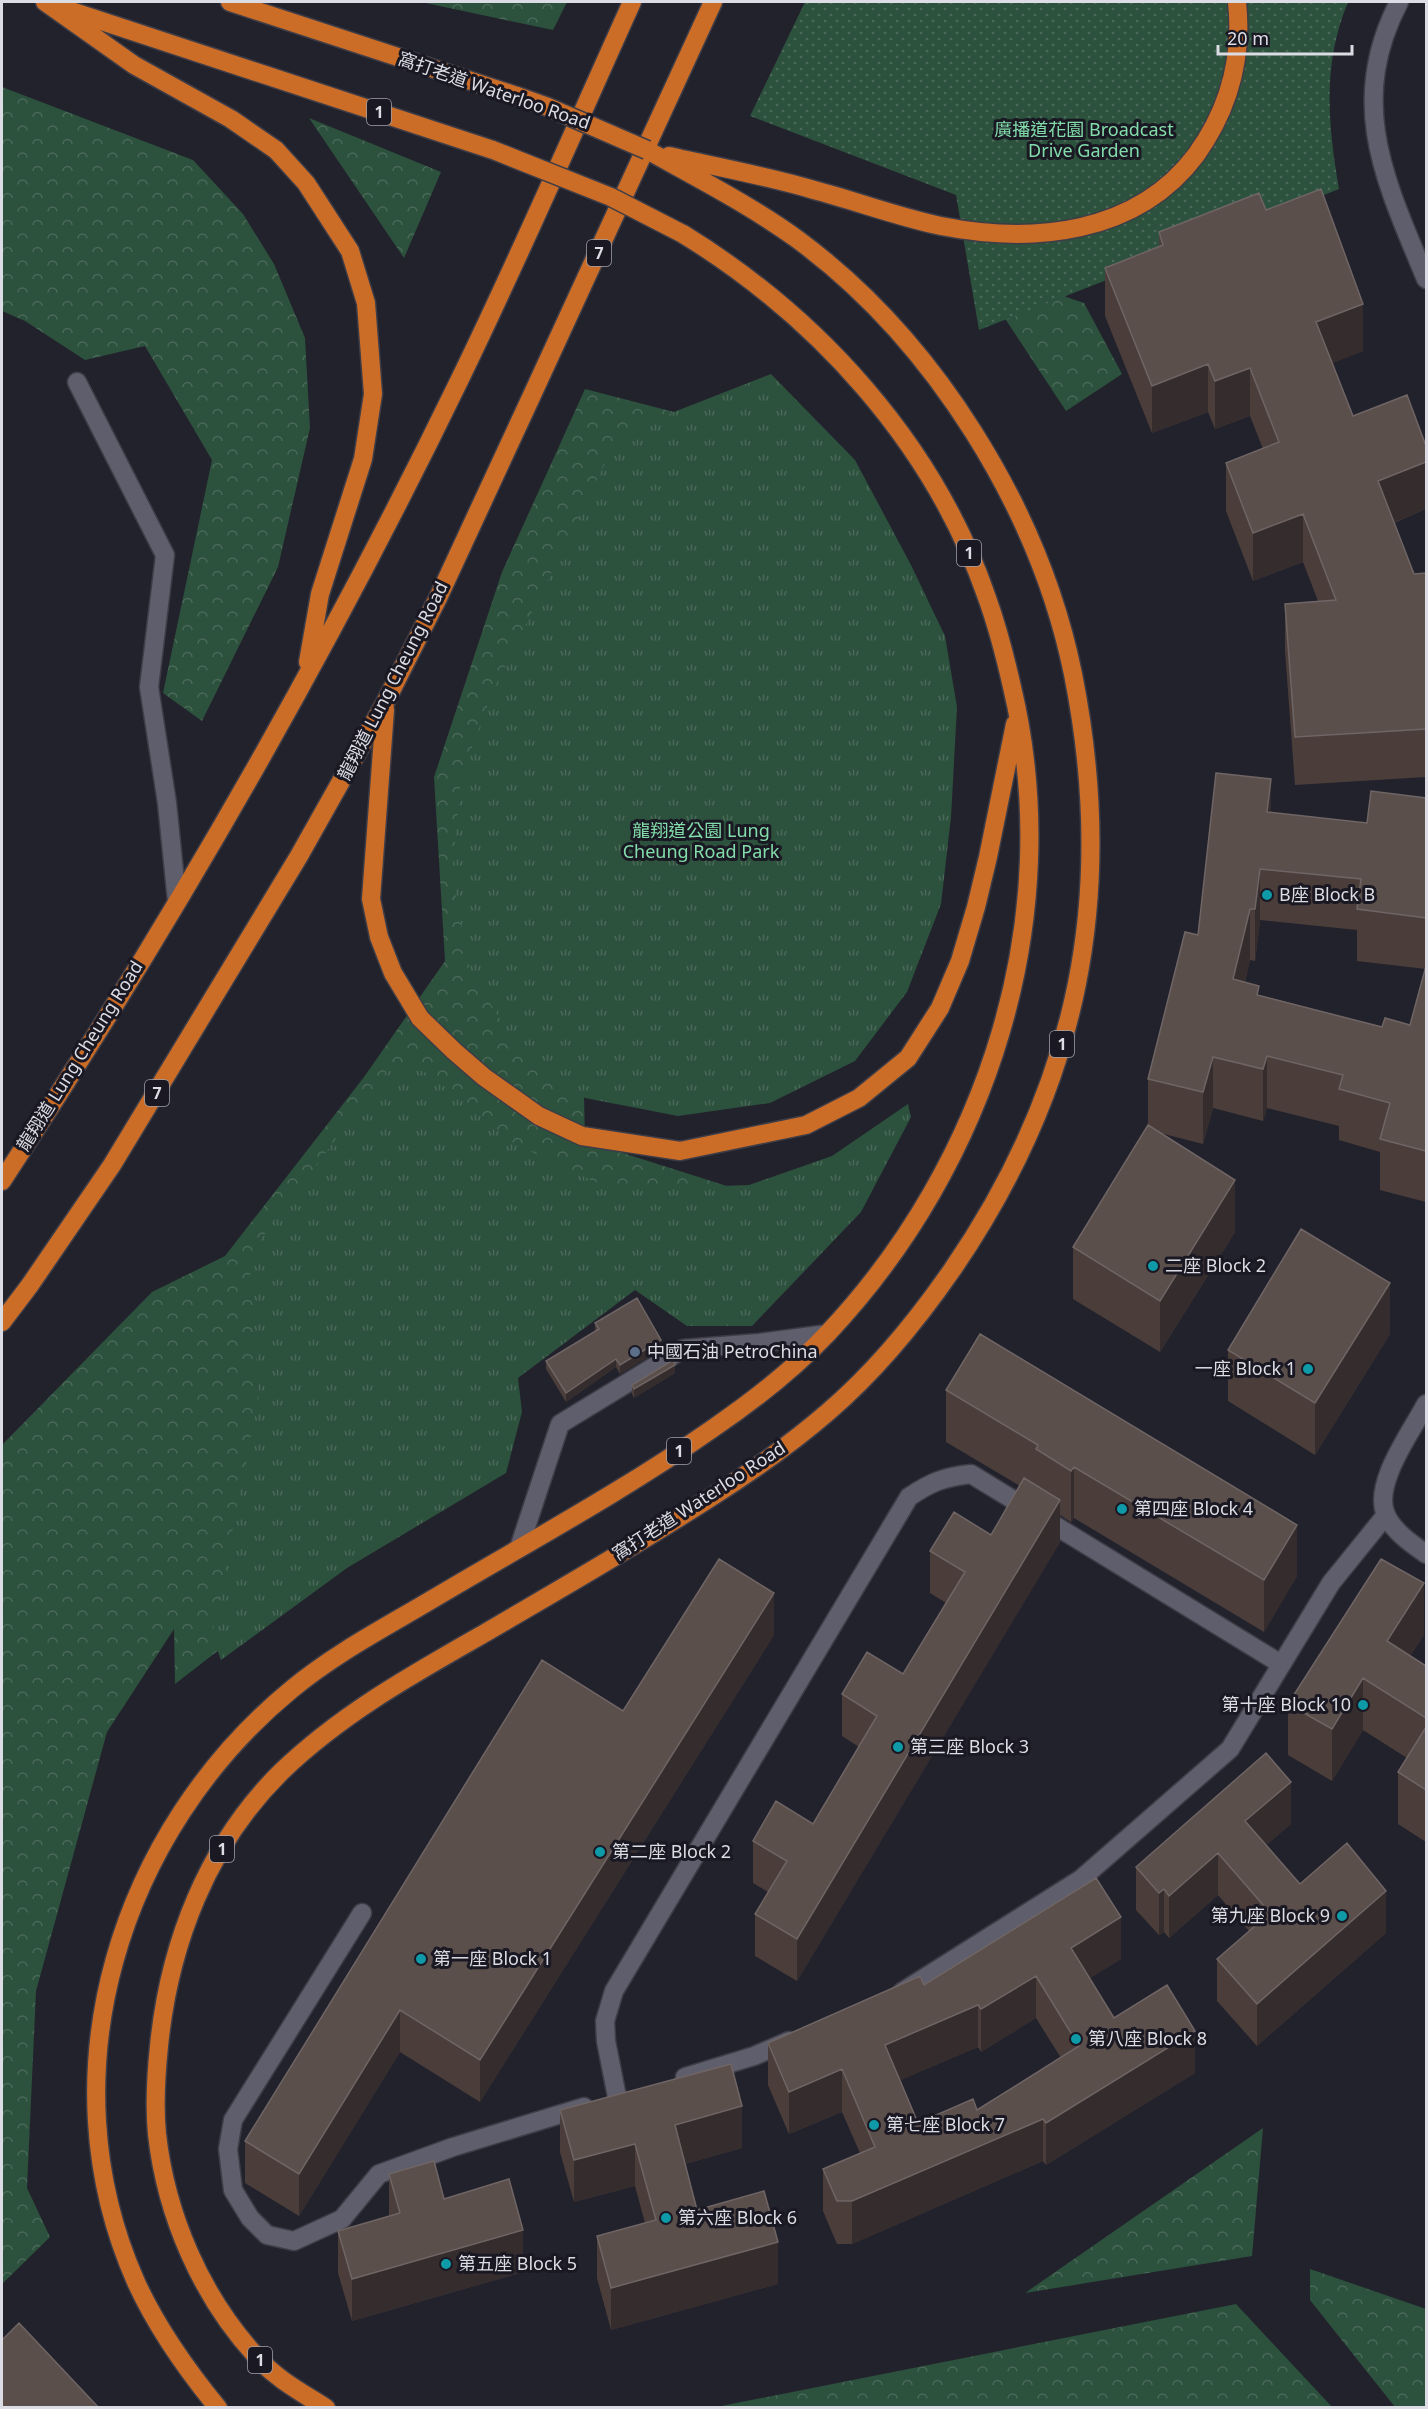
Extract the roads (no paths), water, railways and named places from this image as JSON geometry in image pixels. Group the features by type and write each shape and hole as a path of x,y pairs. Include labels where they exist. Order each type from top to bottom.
{"highway":[{"path":"43,2 134,65 231,119 276,150 306,183 350,251 366,303 372,394 363,459 320,594 305,678"},
{"name":"1","path":"43,2 493,150 581,184 649,215 709,250 764,290 827,347 858,380 884,412 929,477 986,592 1018,710 1027,782 1028,881 1022,943 1012,994 997,1046 955,1152 933,1192 888,1261 827,1334 791,1368 715,1427 663,1462 335,1658 297,1684 268,1709 219,1761 183,1808 147,1871 131,1907 108,1982 100,2032 97,2098 103,2171 116,2227 137,2284 180,2359 218,2408"},
{"name":"窩打老道 Waterloo Road","path":"230,2 548,107 647,150 772,222 818,256 854,287 901,335 928,368 993,464 1032,548 1054,607 1070,662 1087,755 1090,800 1090,888 1086,930 1068,1024 1040,1109 996,1202 920,1314 868,1374 829,1411 789,1443 708,1499 406,1678 335,1725 277,1776 252,1804 231,1834 199,1890 172,1968 160,2034 156,2115 167,2189 198,2271 213,2300 235,2333 255,2356 284,2382 326,2408"},
{"name":"龍翔道 Lung Cheung Road","path":"2,1181 177,901 305,678 393,514 460,380 632,2"},
{"name":"龍翔道 Lung Cheung Road","path":"2,1322 71,1227 130,1137 299,856 385,703 438,598 713,2"},
{"path":"647,150 840,197 940,226 1009,234 1044,234 1100,224 1140,206 1157,195 1188,165 1217,121 1235,71 1239,23 1237,2"},
{"path":"385,703 370,899 379,937 393,974 420,1018 484,1077 539,1116 582,1136 680,1151 806,1125 859,1098 908,1058 940,1008 960,961 988,857 1018,710"}],"street":[{"path":"1399,2 1380,54 1374,84 1373,113 1383,169 1426,279"},
{"path":"77,382 165,555 149,687 167,803 177,901"},
{"path":"519,1548 560,1424 683,1349 759,1343 827,1334"},
{"path":"1426,1404 1385,1480 1383,1498 1386,1515 1410,1543 1426,1554"},
{"path":"362,1913 233,2120 228,2149 233,2190 250,2218 267,2235 294,2241 342,2219 379,2174 453,2147 623,2095 606,2041 605,2020 614,1991 909,1497 931,1482 951,1476 971,1474 1281,1664"},
{"path":"888,1998 899,1994 1081,1879 1230,1749 1332,1583 1386,1515"},
{"path":"663,2083 754,2056 806,2034"}],"place":[{"name":"B座 Block B","path":"1267,895"},
{"name":"二座 Block 2","path":"1153,1266"},
{"name":"中國石油 PetroChina","path":"635,1352"},
{"name":"一座 Block 1","path":"1308,1369"},
{"name":"第四座 Block 4","path":"1122,1509"},
{"name":"第十座 Block 10","path":"1363,1705"},
{"name":"第三座 Block 3","path":"898,1747"},
{"name":"第二座 Block 2","path":"600,1852"},
{"name":"第九座 Block 9","path":"1342,1916"},
{"name":"第一座 Block 1","path":"421,1959"},
{"name":"第八座 Block 8","path":"1076,2039"},
{"name":"第七座 Block 7","path":"874,2125"},
{"name":"第六座 Block 6","path":"666,2218"},
{"name":"第五座 Block 5","path":"446,2264"}],"park label":[{"name":"廣播道花園 Broadcast Drive Garden","path":"1084,140"},
{"name":"龍翔道公園 Lung Cheung Road Park","path":"701,841"}]}
